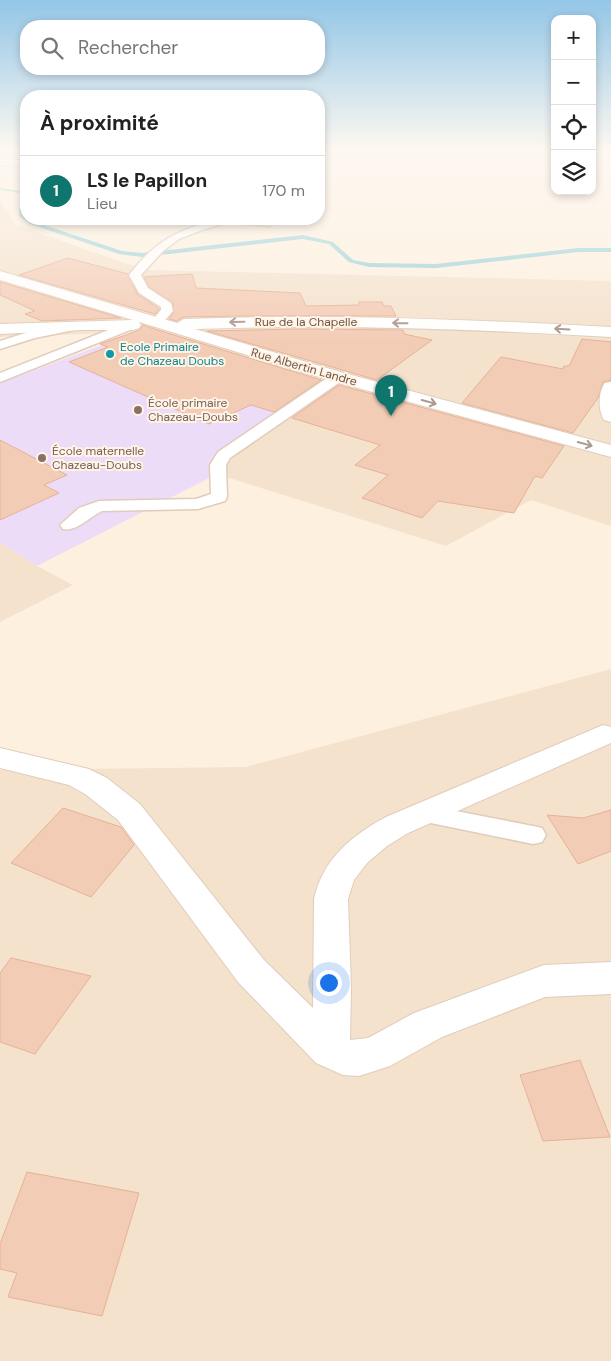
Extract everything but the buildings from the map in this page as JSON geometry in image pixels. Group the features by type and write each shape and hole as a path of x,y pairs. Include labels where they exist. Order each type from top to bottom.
{"street":[{"name":"Rue Albertin Landre","path":"0,275 338,377 611,451"},
{"name":"Rue de la Chapelle","path":"0,329 83,325 355,322 472,324 611,332"},
{"path":"611,387 609,411 611,416"},
{"path":"330,1051 331,896 340,874 360,848 373,838 397,825 603,736"},
{"path":"0,758 78,777 96,786 129,812 251,971 330,1051 343,1057 359,1058 376,1054 428,1025 544,981 611,978"}],"lane":[{"path":"160,324 167,311 167,306 142,292 135,275 156,252 175,237 208,225"},
{"path":"0,345 32,334 83,325"},
{"path":"0,378 131,325"},
{"path":"69,525 85,512 99,506 198,504 219,497 221,492 218,465 224,455 338,377"},
{"path":"425,814 533,835"}],"shaded area":[{"path":"0,215 9,215 16,225 145,270 611,281 611,526 531,500 446,546 217,474 163,331 0,337"},
{"name":"École primaire Chazeau-Doubs","path":"163,331 208,346 282,403 217,474 37,566 0,543 0,383 137,332"},
{"path":"0,543 37,566 73,585 0,622"},
{"path":"611,669 611,1361 0,1361 0,770 246,767"}],"waterway":[{"path":"38,225 121,253 142,255 303,237 314,238 331,243 351,261 369,265 436,266 578,250 611,250"}],"place":[{"name":"Ecole Primaire de Chazeau Doubs","path":"110,354"},
{"name":"École primaire Chazeau-Doubs","path":"138,410"},
{"name":"LS le Papillon","path":"391,416"},
{"name":"École maternelle Chazeau-Doubs","path":"42,458"}]}
